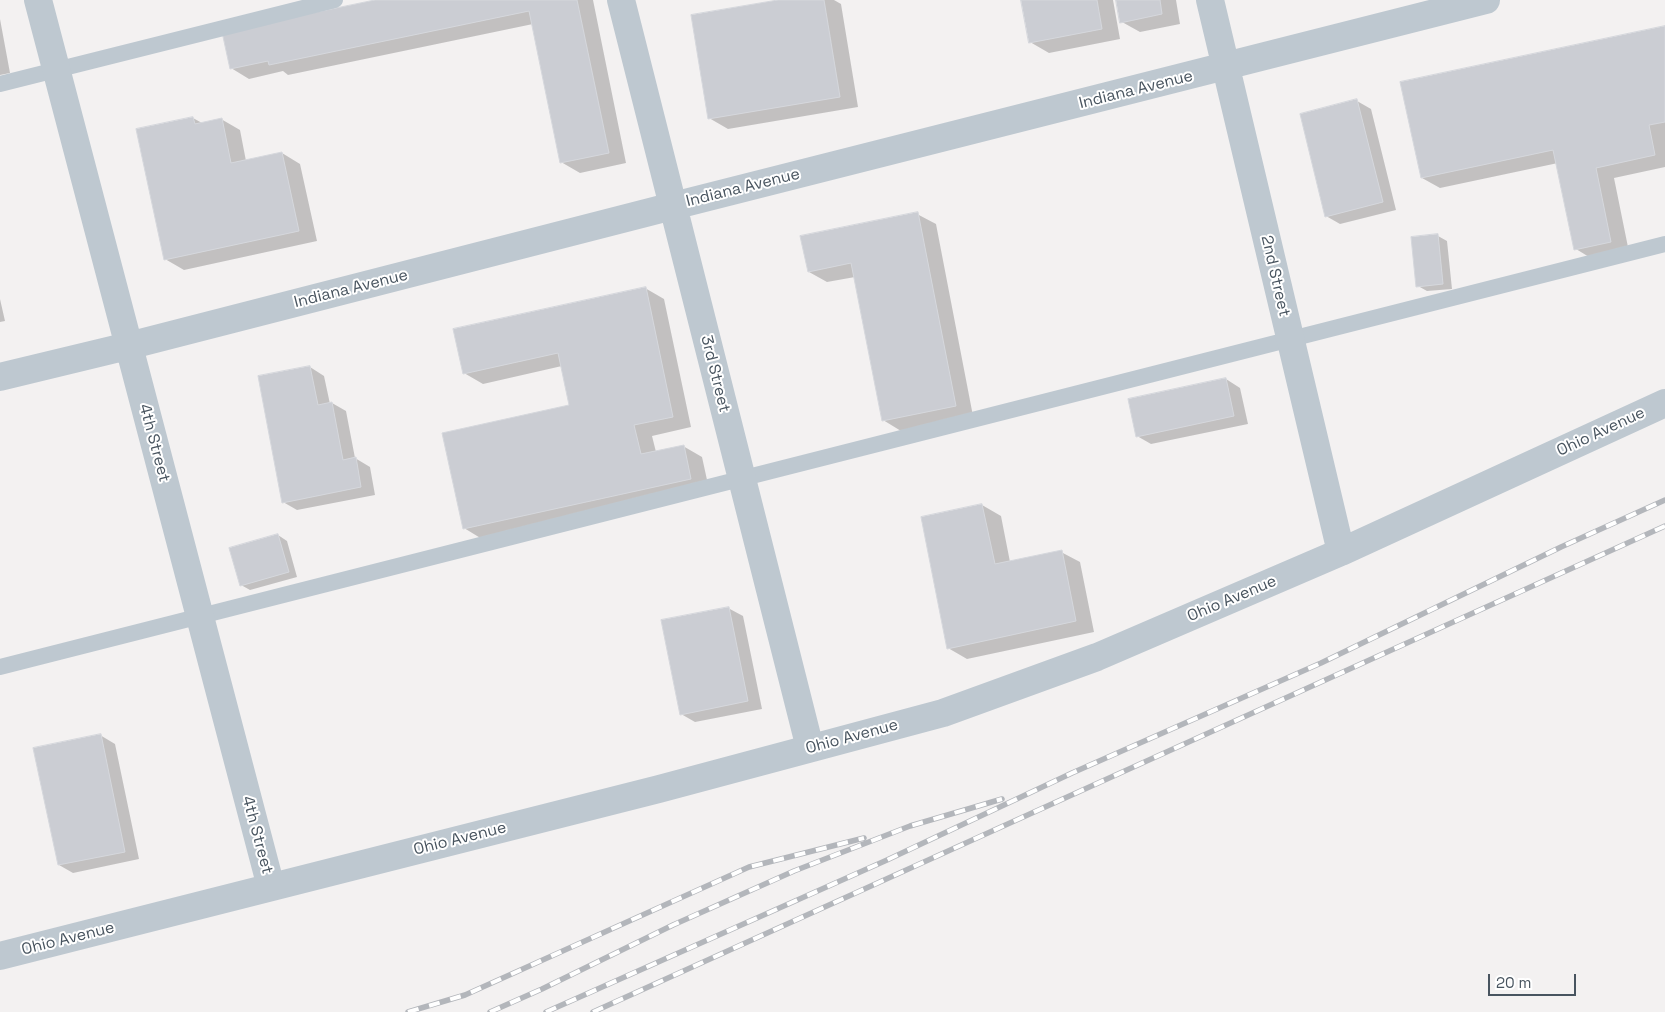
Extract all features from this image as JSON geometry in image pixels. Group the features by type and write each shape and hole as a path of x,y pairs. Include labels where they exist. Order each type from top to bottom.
{"street":[{"name":"4th Street","path":"38,0 271,886"},
{"name":"3rd Street","path":"621,0 810,748"},
{"name":"2nd Street","path":"1210,0 1342,552"},
{"name":"Indiana Avenue","path":"0,377 1486,0"},
{"name":"Ohio Avenue","path":"0,956 659,789 943,713 1097,657 1342,552 1665,403"}],"lane":[{"path":"0,84 335,0"},
{"path":"0,667 1665,244"}],"building":[{"path":"375,0 577,0 609,153 560,163 529,11 269,65 268,61 230,69 222,32"},
{"path":"778,0 824,0 840,97 708,119 691,15"},
{"path":"1021,0 1097,0 1102,29 1029,43"},
{"path":"1116,0 1160,0 1162,14 1120,23"},
{"path":"1665,26 1665,122 1649,125 1655,155 1596,168 1611,242 1574,250 1553,150 1421,178 1400,82"},
{"path":"1357,99 1383,202 1325,217 1300,114"},
{"path":"193,117 195,124 222,118 231,163 282,152 299,231 164,260 136,129"},
{"path":"918,212 956,406 882,421 851,263 808,272 800,236"},
{"path":"1438,234 1443,284 1416,287 1411,237"},
{"path":"646,287 673,417 634,425 641,454 684,445 691,479 463,529 442,433 569,405 558,353 463,374 453,329"},
{"path":"310,366 318,405 332,402 343,460 356,457 361,487 282,503 258,376"},
{"path":"1226,378 1234,416 1136,437 1128,399"},
{"path":"982,504 995,564 1062,550 1076,621 947,649 921,517"},
{"path":"278,534 289,572 240,586 229,548"},
{"path":"729,607 748,701 680,715 661,620"},
{"path":"101,734 125,852 58,865 33,748"}],"railway":[{"path":"546,1012 887,860 1072,773 1321,663 1561,547 1665,500"},
{"path":"593,1012 1665,526"},
{"path":"490,1012 542,989 673,925 794,871 910,826 1002,799"},
{"path":"408,1012 465,995 749,867 864,838"}]}
